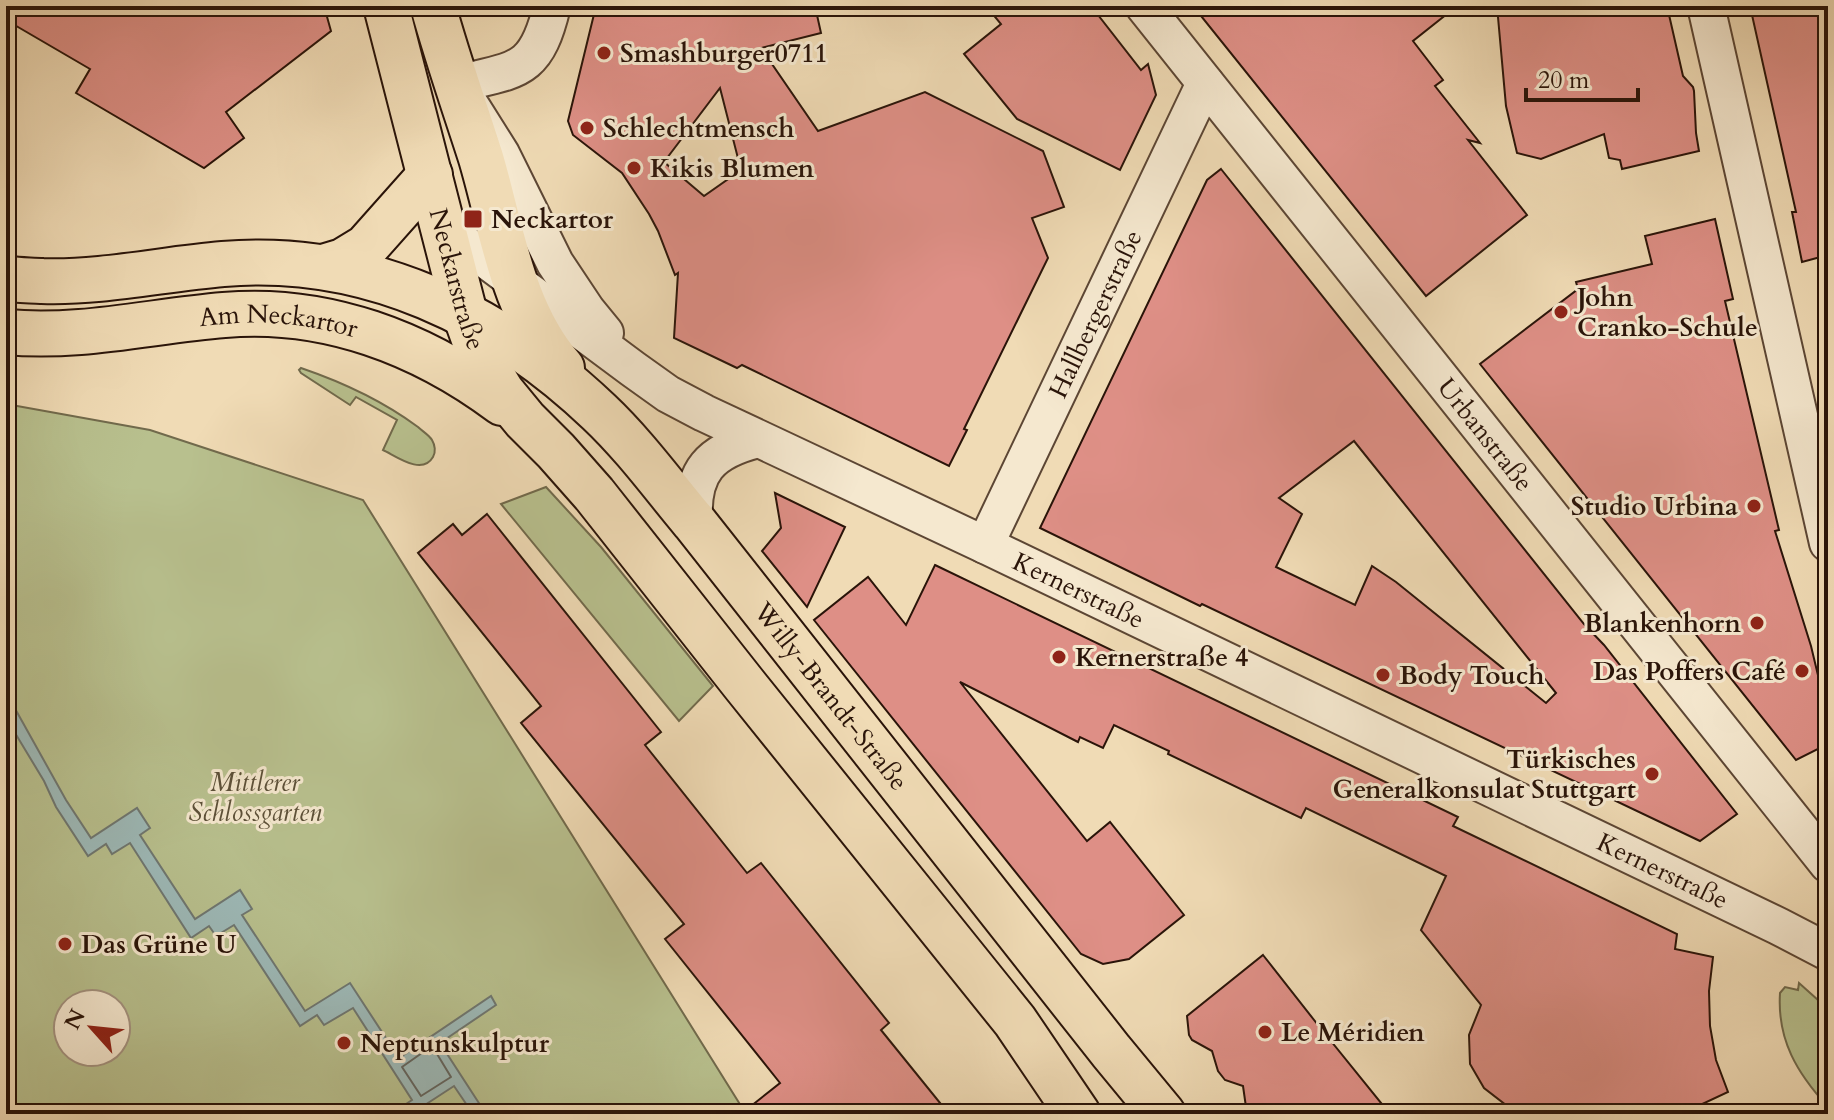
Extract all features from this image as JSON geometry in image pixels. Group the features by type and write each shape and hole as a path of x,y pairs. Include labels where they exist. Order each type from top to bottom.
{"main road":[{"name":"Neckarstraße","path":"386,6 473,339 489,373 525,420"},
{"name":"Neckarstraße","path":"433,6 515,280 531,323 558,364 600,413"},
{"path":"323,267 343,261 366,247 430,175"},
{"name":"Am Neckartor","path":"6,278 54,281 94,279 187,267 282,263 323,267 390,282 465,314"},
{"name":"Am Neckartor","path":"6,332 106,331 249,313 303,317 379,335 415,351 454,370 525,420"},
{"name":"Willy-Brandt-Straße","path":"465,314 538,361 600,413 634,450 1163,1114"},
{"path":"525,420 594,494 1015,1021 1073,1109"}],"street":[{"path":"417,123 530,59 545,33 552,6"},
{"name":"Urbanstraße","path":"1144,6 1828,864"},
{"path":"1706,6 1828,543"},
{"name":"Hallbergerstraße","path":"985,545 1205,83"},
{"name":"Kernerstraße","path":"461,98 501,154 568,285 633,369"},
{"name":"Kernerstraße","path":"442,227 668,394 1828,952"},
{"path":"694,522 694,496 709,463 731,446 758,439"}],"green space":[{"path":"301,368 362,393 405,418 431,438 435,448 433,457 422,465 416,465 383,450 397,420 356,397 350,405 301,373"},
{"name":"Mittlerer Schlossgarten","path":"6,404 150,430 363,500 746,1114 6,1114"},
{"path":"546,487 601,547 713,686 679,721 501,504"},
{"path":"1799,983 1828,1009 1828,1107 1798,1068 1782,1026 1780,993 1785,987 1798,990"}],"water":[{"path":"6,700 13,705 91,838 137,808 150,828 140,835 195,919 240,890 252,909 242,915 305,1011 350,983 399,1058 491,996 496,1005 440,1043 486,1114 473,1114 454,1086 411,1114 391,1114 412,1100 353,1008 324,1025 317,1015 300,1026 234,925 216,936 209,926 191,938 130,843 112,854 106,844 88,856 56,807 6,718"}],"building":[{"path":"6,6 324,6 331,31 226,112 244,138 204,168 76,93 90,69 6,20"},
{"path":"596,6 815,6 821,33 761,48 818,131 925,92 1043,151 1064,207 1032,218 1048,258 949,466 742,365 737,368 674,338 678,273 675,275 658,231 622,173 573,135 568,121","holes":["720,88 741,170 704,196 664,162"]},
{"path":"986,6 1091,6 1141,70 1148,64 1156,95 1120,170 1017,119 964,54 1001,24"},
{"path":"1193,6 1457,6 1413,41 1443,80 1435,86 1480,143 1468,140 1527,215 1426,296"},
{"path":"1497,6 1667,6 1683,76 1694,91 1699,151 1622,169 1620,160 1609,158 1604,134 1541,159 1517,153 1506,106"},
{"path":"1750,6 1828,6 1828,255 1802,262 1792,212 1796,212"},
{"path":"1221,169 1737,814 1700,841 1040,528 1207,180","holes":["1354,441 1556,693 1546,703 1372,566 1355,605 1276,567 1302,514 1279,498"]},
{"path":"1715,219 1733,299 1725,301 1779,530 1775,531 1811,646 1828,717 1828,744 1796,760 1480,364 1578,289 1576,282 1652,264 1645,236"},
{"path":"775,493 845,527 807,607 762,551 781,528"},
{"path":"487,514 661,732 645,745 747,873 761,863 889,1023 881,1030 949,1114 741,1114 780,1083 665,939 684,924 521,723 541,706 418,553 453,524 462,535"},
{"path":"935,565 1458,817 1453,826 1677,934 1675,949 1713,957 1709,991 1710,1026 1716,1060 1728,1092 1681,1114 1539,1114 1506,1105 1484,1088 1470,1064 1469,1035 1481,1005 1421,930 1446,876 1306,808 1301,818 1114,725 1103,748 1080,737 1078,742 960,682 1087,841 1110,822 1184,915 1129,959 1103,964 1081,954 814,620 868,577 906,625"},
{"name":"Le Méridien","path":"1263,955 1390,1114 1247,1114 1243,1086 1225,1080 1218,1071 1212,1051 1192,1040 1187,1016"}],"place":[{"name":"Smashburger0711","path":"604,53"},
{"name":"Schlechtmensch","path":"587,128"},
{"name":"Kikis Blumen","path":"634,168"},
{"name":"Neckartor","path":"473,219"},
{"name":"John Cranko-Schule","path":"1561,312"},
{"name":"Studio Urbina","path":"1754,506"},
{"name":"Blankenhorn","path":"1757,623"},
{"name":"Kernerstraße 4","path":"1059,657"},
{"name":"Das Poffers Café","path":"1802,671"},
{"name":"Body Touch","path":"1383,675"},
{"name":"Türkisches Generalkonsulat Stuttgart","path":"1652,774"},
{"name":"Das Grüne U","path":"65,944"},
{"name":"Le Méridien","path":"1265,1032"},
{"name":"Neptunskulptur","path":"344,1043"}]}
